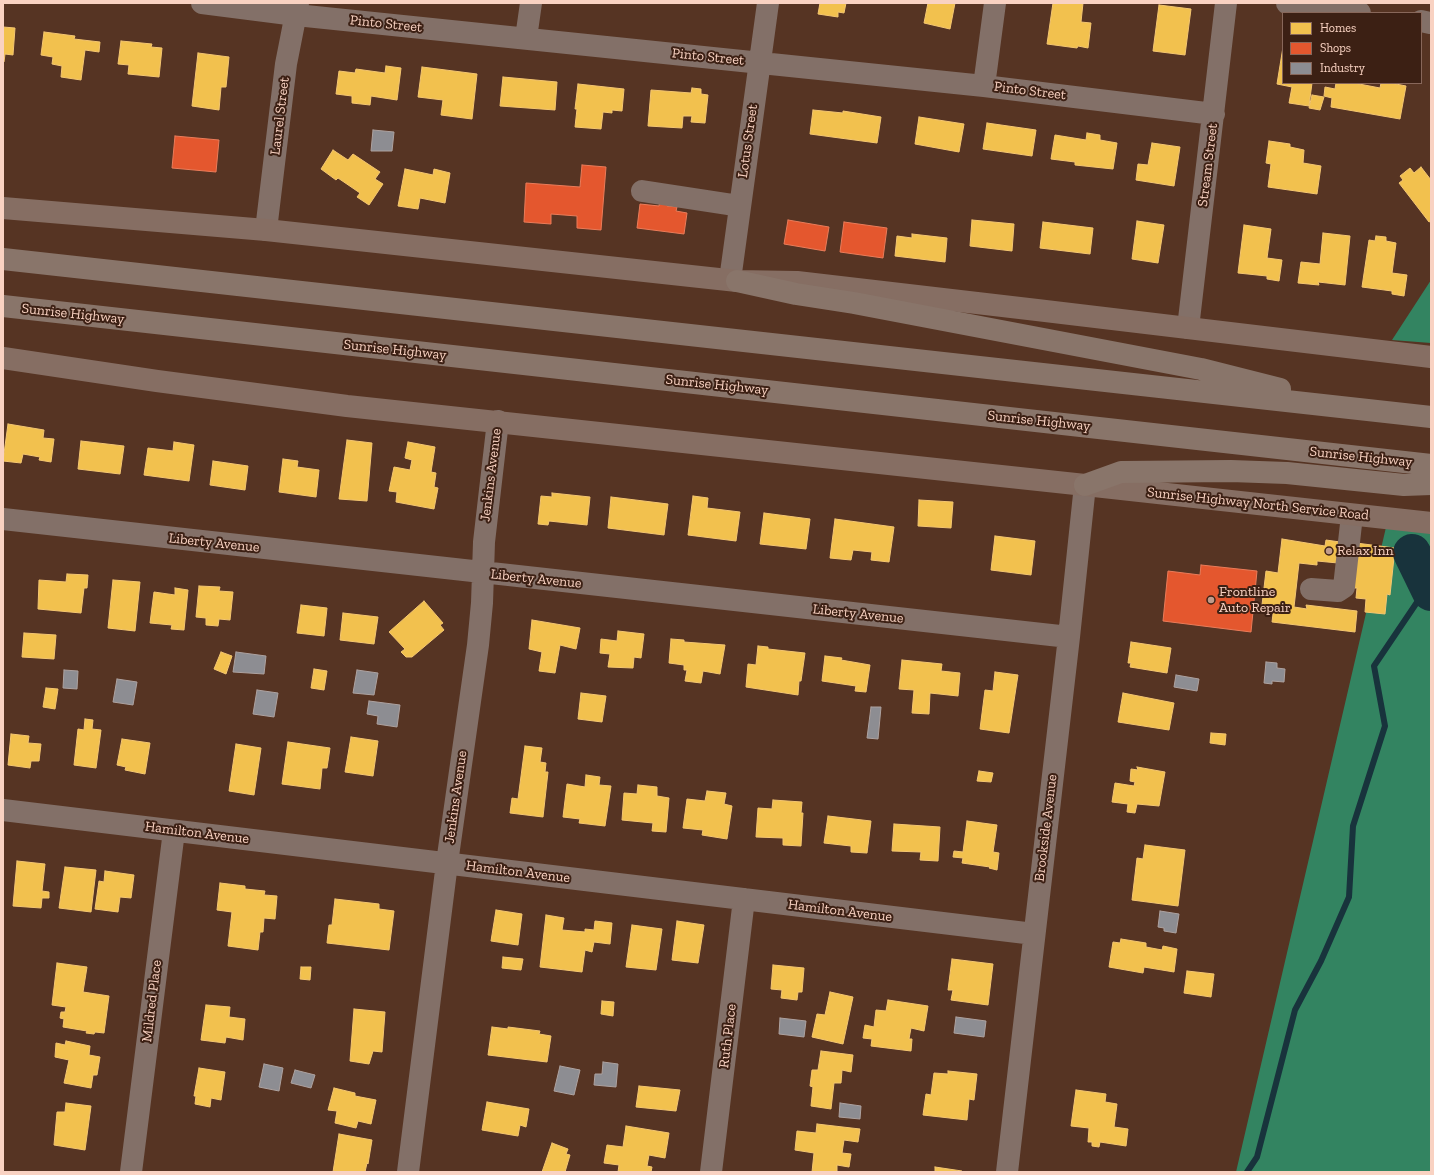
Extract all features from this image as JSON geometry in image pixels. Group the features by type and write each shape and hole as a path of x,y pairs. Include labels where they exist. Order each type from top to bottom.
{"highway":[{"path":"3,259 1431,417"},
{"path":"733,281 1201,369 1358,409"},
{"name":"Sunrise Highway","path":"3,306 1431,465"},
{"path":"1085,485 1122,472 1232,471 1287,473 1404,485 1431,484"}],"main road":[{"path":"3,208 266,230 733,281 805,283 1431,357"},
{"path":"3,358 157,381 347,406 1085,485"},
{"name":"Sunrise Highway North Service Road","path":"1085,485 1431,524"}],"street":[{"name":"Pinto Street","path":"202,3 297,9 526,38 984,86 1214,114"},
{"path":"526,38 531,3"},
{"name":"Lotus Street","path":"733,281 740,206 768,3"},
{"path":"984,86 996,3"},
{"name":"Stream Street","path":"1188,328 1226,3"},
{"path":"1287,3 1353,12"},
{"name":"Laurel Street","path":"266,230 286,64 297,9"},
{"path":"642,191 740,206"},
{"name":"Jenkins Avenue","path":"408,1172 447,863 478,645 484,542 498,421"},
{"name":"Brookside Avenue","path":"1007,1172 1069,638 1085,485"},
{"path":"1310,589 1338,591 1344,586 1352,515"},
{"name":"Liberty Avenue","path":"3,519 1069,638"},
{"name":"Hamilton Avenue","path":"3,810 1034,934"},
{"name":"Mildred Place","path":"131,1172 174,830"},
{"name":"Ruth Place","path":"711,1172 744,899"}],"green space":[{"path":"1431,280 1431,343 1392,340"},
{"path":"1387,523 1431,529 1431,1172 1236,1172"}],"building: Homes":[{"path":"820,3 846,3 844,13 838,12 838,17 818,14"},
{"path":"928,3 955,3 950,29 924,23"},
{"path":"1053,3 1083,3 1081,22 1091,23 1088,48 1047,44"},
{"path":"1159,5 1191,9 1185,55 1153,51"},
{"path":"3,27 15,28 13,55 5,54 4,62 3,61"},
{"path":"44,32 75,36 74,39 100,42 99,52 85,50 81,80 61,77 62,66 52,64 53,57 41,55"},
{"path":"121,41 152,44 151,47 162,48 159,77 128,74 129,65 118,64"},
{"path":"198,53 229,57 226,87 221,87 219,110 192,106"},
{"path":"1282,53 1282,84 1312,84 1309,106 1289,103 1292,87 1277,84"},
{"path":"386,66 401,68 397,100 371,96 370,105 352,103 352,96 336,94 339,71 355,73 356,69 385,73"},
{"path":"422,67 477,74 472,119 441,115 443,100 418,97"},
{"path":"503,77 557,82 555,110 500,106"},
{"path":"578,84 624,89 622,111 612,110 612,113 603,112 601,129 575,127 577,109 575,109"},
{"path":"1336,84 1359,84 1380,88 1381,84 1396,84 1406,86 1400,119 1331,107 1332,98 1324,96 1325,87 1335,89"},
{"path":"692,88 701,89 701,94 708,95 705,123 691,122 692,116 683,116 682,128 648,126 651,90 691,93"},
{"path":"1312,95 1324,97 1320,110 1309,108"},
{"path":"813,110 843,113 843,111 881,117 877,143 810,134"},
{"path":"919,117 964,124 959,152 915,144"},
{"path":"987,123 1036,130 1032,156 983,149"},
{"path":"1087,133 1100,135 1100,140 1117,143 1113,169 1075,165 1075,162 1051,159 1055,135 1086,140"},
{"path":"1269,141 1290,144 1290,147 1304,150 1303,163 1321,166 1317,194 1268,187 1271,164 1266,163"},
{"path":"1152,143 1180,147 1174,186 1136,180 1138,164 1148,165"},
{"path":"333,150 348,160 353,154 380,172 375,179 383,184 369,205 357,197 360,193 338,178 336,180 321,169"},
{"path":"1421,167 1431,180 1431,221 1429,222 1399,183 1403,180 1400,176 1410,168 1414,173"},
{"path":"405,169 433,175 434,169 450,173 445,203 420,198 418,209 398,206"},
{"path":"972,220 1014,224 1012,251 970,246"},
{"path":"1137,221 1164,225 1158,263 1132,259"},
{"path":"1043,222 1093,228 1090,254 1040,248"},
{"path":"1244,225 1271,229 1267,258 1282,260 1279,281 1267,279 1267,276 1238,273"},
{"path":"1323,233 1350,236 1345,285 1318,282 1319,285 1298,283 1301,262 1320,264"},
{"path":"912,234 947,238 945,262 895,256 897,236 912,238"},
{"path":"1376,236 1386,237 1386,241 1396,243 1392,273 1407,275 1404,296 1392,294 1392,291 1362,287 1369,240 1375,241"},
{"path":"8,424 44,430 43,438 54,439 51,462 39,460 40,457 23,454 21,463 3,461"},
{"path":"347,440 372,443 367,501 339,499"},
{"path":"81,441 124,446 120,474 78,469"},
{"path":"174,442 194,445 189,481 144,475 148,448 173,451"},
{"path":"408,442 435,447 431,472 436,473 434,487 438,488 434,509 396,502 397,492 389,491 394,467 410,470 412,460 405,458"},
{"path":"283,459 298,461 297,467 319,470 316,497 279,492"},
{"path":"213,461 248,466 245,490 210,485"},
{"path":"552,493 590,497 587,525 549,521 548,525 538,524 541,496 552,497"},
{"path":"693,496 708,498 707,508 740,512 736,541 688,535"},
{"path":"611,497 668,504 664,535 608,528"},
{"path":"919,500 953,502 951,528 918,526"},
{"path":"764,513 810,519 806,549 760,544"},
{"path":"835,519 894,527 889,562 871,560 872,552 853,550 851,560 830,558"},
{"path":"995,536 1035,541 1031,575 991,570"},
{"path":"1282,539 1325,546 1326,540 1340,542 1338,563 1317,561 1317,565 1299,563 1294,607 1307,609 1306,605 1357,611 1355,632 1272,622 1274,606 1262,605 1266,571 1278,573"},
{"path":"1356,543 1395,548 1390,595 1387,594 1385,614 1365,612 1366,599 1356,598 1357,588 1351,588"},
{"path":"67,574 88,575 87,588 84,588 81,613 38,609 39,580 66,582"},
{"path":"113,580 140,582 135,631 108,628"},
{"path":"199,586 220,587 219,591 233,592 230,620 219,619 218,626 206,625 206,618 196,617"},
{"path":"175,588 188,590 184,630 171,629 172,625 150,623 154,592 175,595"},
{"path":"424,601 443,623 440,625 444,630 412,657 406,657 401,652 405,649 389,632"},
{"path":"301,605 327,608 324,636 297,633"},
{"path":"343,613 378,617 374,644 340,640"},
{"path":"532,620 580,628 576,649 560,645 555,673 539,671 542,652 529,649"},
{"path":"618,631 644,634 641,658 634,657 633,668 608,667 610,654 600,653 601,639 617,641"},
{"path":"24,633 56,635 54,659 22,657"},
{"path":"671,639 684,640 684,642 725,645 720,674 703,671 701,683 685,681 687,670 684,670 684,665 669,663"},
{"path":"1131,642 1171,648 1167,673 1130,667 1131,663 1128,663"},
{"path":"758,646 768,647 768,649 805,653 801,681 799,681 798,695 746,687 748,664 756,665"},
{"path":"221,652 232,656 226,674 214,669"},
{"path":"825,656 842,658 841,660 870,665 866,692 855,691 856,686 822,681"},
{"path":"902,660 942,664 941,671 960,673 958,696 930,693 929,714 912,713 914,690 899,689"},
{"path":"314,669 327,671 324,690 311,688"},
{"path":"995,672 1018,675 1009,733 980,729 985,690 993,691"},
{"path":"46,688 58,689 55,709 43,707"},
{"path":"581,693 606,696 602,722 578,719"},
{"path":"1123,693 1174,703 1169,730 1118,722"},
{"path":"85,719 93,720 92,729 101,730 96,768 74,765 78,729 84,730"},
{"path":"1211,733 1226,734 1225,745 1210,743"},
{"path":"11,734 29,736 28,743 41,744 39,761 31,761 30,768 8,765"},
{"path":"351,737 378,741 373,776 345,772"},
{"path":"122,739 150,743 145,774 125,770 126,767 117,765"},
{"path":"288,742 330,748 327,768 322,768 320,789 282,784"},
{"path":"236,744 261,748 254,795 229,791"},
{"path":"525,746 542,748 540,762 546,763 545,772 548,772 543,817 510,813 512,798 518,799"},
{"path":"1137,767 1165,772 1159,806 1137,804 1135,813 1127,812 1128,804 1112,802 1115,783 1134,786 1135,782 1130,781 1131,769 1138,770"},
{"path":"979,771 993,773 991,782 977,781"},
{"path":"586,775 600,777 599,785 611,786 605,826 579,823 580,819 563,817 567,784 585,787"},
{"path":"638,785 657,787 657,796 669,798 666,832 652,831 653,823 622,820 624,793 637,794"},
{"path":"707,791 726,793 724,804 732,806 727,839 702,835 703,830 683,828 687,799 705,801"},
{"path":"773,800 802,802 801,813 803,813 801,846 783,845 783,838 756,837 758,808 772,809"},
{"path":"828,816 871,821 867,853 851,852 851,846 824,843"},
{"path":"967,821 997,825 993,852 999,853 997,870 989,868 990,867 962,863 963,858 953,857 954,851 963,852"},
{"path":"894,824 940,827 938,861 920,860 921,852 892,851"},
{"path":"1145,845 1185,850 1178,906 1132,900 1137,858 1143,859"},
{"path":"17,861 45,864 42,891 49,892 49,898 42,898 41,908 13,906"},
{"path":"65,867 96,870 91,912 59,908"},
{"path":"105,871 134,875 131,898 120,897 118,912 95,909 99,881 104,882"},
{"path":"220,883 245,886 245,889 265,891 264,895 277,896 275,919 264,918 263,932 260,932 258,950 228,946 232,912 217,910"},
{"path":"335,899 379,904 379,909 394,911 389,950 327,943 329,925 332,925"},
{"path":"496,910 522,914 518,945 491,941"},
{"path":"546,915 564,918 562,930 585,932 585,929 594,930 595,921 612,923 610,944 594,942 592,952 585,950 582,972 540,967"},
{"path":"677,921 704,925 698,963 672,960"},
{"path":"632,925 662,929 656,970 626,967"},
{"path":"1121,939 1146,943 1146,947 1162,950 1163,946 1177,949 1174,972 1144,967 1143,973 1109,967 1113,942 1120,943"},
{"path":"503,957 523,959 521,970 502,968"},
{"path":"952,959 993,964 988,1005 951,1000 953,990 948,990"},
{"path":"57,963 87,967 83,992 109,996 104,1033 86,1033 87,1031 63,1027 64,1019 60,1018 61,1012 65,1012 66,1007 52,1005"},
{"path":"773,965 804,968 802,992 798,992 797,1000 781,998 782,990 771,989"},
{"path":"301,967 311,967 310,980 300,979"},
{"path":"1187,971 1214,974 1211,997 1184,993"},
{"path":"830,992 853,997 843,1044 812,1037 817,1014 825,1015"},
{"path":"888,1000 928,1006 924,1031 911,1028 909,1039 912,1039 911,1051 871,1046 872,1039 863,1038 865,1025 874,1027 876,1010 886,1011"},
{"path":"602,1001 614,1002 613,1016 601,1014"},
{"path":"206,1005 230,1007 229,1017 245,1019 243,1040 226,1037 225,1043 201,1040"},
{"path":"354,1009 385,1012 382,1052 373,1051 369,1064 350,1061"},
{"path":"492,1027 508,1029 508,1027 540,1031 539,1034 551,1036 547,1062 488,1055"},
{"path":"66,1041 90,1046 89,1055 100,1057 97,1075 93,1075 91,1088 64,1083 69,1060 55,1057 56,1043 65,1045"},
{"path":"821,1051 853,1055 851,1072 842,1070 841,1083 834,1083 831,1109 811,1106 813,1087 810,1086 812,1070 818,1070"},
{"path":"199,1068 225,1072 221,1100 211,1098 210,1107 195,1104 196,1096 194,1096"},
{"path":"948,1071 977,1074 974,1100 969,1099 967,1120 923,1115 926,1094 931,1095 934,1073 948,1074"},
{"path":"639,1086 680,1090 676,1111 636,1107"},
{"path":"334,1088 355,1093 355,1096 376,1100 371,1124 358,1121 356,1128 335,1123 337,1111 328,1110"},
{"path":"1076,1090 1106,1094 1105,1102 1117,1104 1114,1127 1128,1129 1126,1146 1100,1142 1099,1147 1092,1146 1092,1142 1088,1142 1089,1128 1071,1126"},
{"path":"487,1102 529,1109 526,1127 520,1125 518,1136 482,1130"},
{"path":"66,1103 91,1106 85,1150 54,1145 57,1112 65,1112"},
{"path":"817,1124 860,1129 858,1142 844,1140 842,1153 851,1154 849,1167 837,1165 837,1172 812,1172 814,1153 795,1150 797,1131 816,1133"},
{"path":"626,1126 669,1133 665,1158 649,1155 647,1166 652,1167 651,1172 618,1172 619,1165 604,1163 607,1145 623,1147"},
{"path":"339,1134 372,1140 368,1164 367,1163 365,1172 333,1172"},
{"path":"552,1143 568,1149 566,1154 570,1155 565,1172 542,1172"},
{"path":"935,1167 962,1171 962,1172 935,1172"}],"building: Shops":[{"path":"175,136 219,140 216,172 172,168"},
{"path":"582,165 606,167 601,230 577,228 577,216 551,214 551,224 524,222 526,183 580,187"},
{"path":"660,199 668,200 667,206 677,207 676,211 687,213 684,234 637,228 640,204 659,206"},
{"path":"788,220 829,227 825,251 784,244"},
{"path":"844,222 887,228 883,258 840,252"},
{"path":"1201,565 1257,571 1251,632 1163,621 1168,571 1200,575"}],"building: Industry":[{"path":"373,130 394,132 392,151 371,151"},
{"path":"236,652 266,656 264,674 233,672"},
{"path":"1266,662 1277,663 1277,668 1285,669 1284,682 1272,681 1272,684 1264,683"},
{"path":"64,670 78,671 77,689 63,688"},
{"path":"357,670 378,673 374,695 353,693"},
{"path":"1176,675 1199,679 1197,691 1174,687"},
{"path":"117,679 137,682 133,705 113,702"},
{"path":"257,690 278,693 274,717 253,714"},
{"path":"369,701 400,705 397,727 377,724 378,716 367,714"},
{"path":"871,707 881,707 878,739 867,738"},
{"path":"1160,911 1179,914 1176,933 1164,931 1164,928 1158,927"},
{"path":"956,1017 986,1021 984,1037 954,1033"},
{"path":"780,1018 806,1021 804,1037 779,1034"},
{"path":"603,1062 618,1064 616,1087 594,1085 595,1074 602,1074"},
{"path":"264,1064 283,1068 279,1091 259,1087"},
{"path":"560,1066 580,1070 574,1095 554,1091"},
{"path":"295,1070 315,1075 311,1088 291,1083"},
{"path":"840,1103 861,1106 860,1119 839,1117"}],"waterway":[{"path":"1412,553 1431,592"},
{"path":"1247,1172 1257,1157 1295,1010 1321,961 1349,897 1353,826 1385,726 1374,666 1428,586"}],"place":[{"name":"Relax Inn","path":"1329,551"},
{"name":"Frontline Auto Repair","path":"1211,600"}]}
